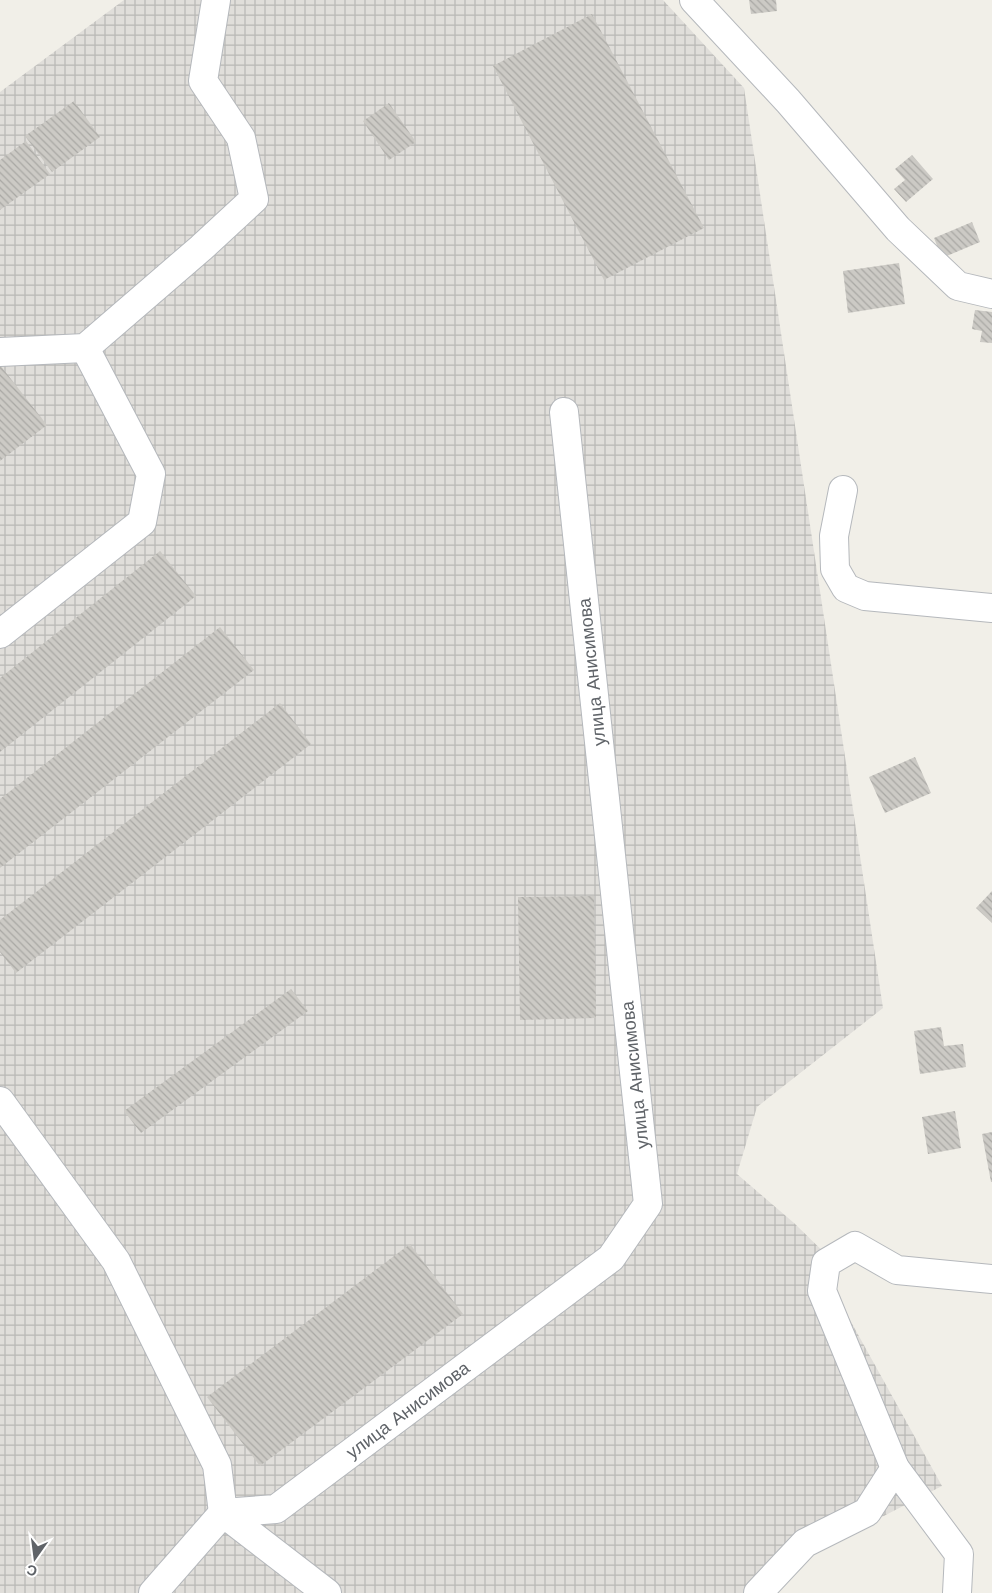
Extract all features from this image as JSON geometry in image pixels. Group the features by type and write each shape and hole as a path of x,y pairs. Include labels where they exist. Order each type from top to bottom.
{"street":[{"path":"0,352 85,348 201,248 254,199 241,138 203,81 216,0"},
{"path":"694,0 788,101 898,230 958,286 992,294"},
{"path":"0,634 142,522 151,474 85,348"},
{"name":"улица Анисимова","path":"224,1513 276,1509 611,1258 648,1204 564,412"},
{"path":"843,490 834,536 835,569 846,588 865,596 992,608"},
{"path":"0,1101 116,1261 217,1465 224,1513 327,1593"},
{"path":"957,1593 959,1554 895,1468 822,1291 826,1262 855,1246 897,1270 992,1279"},
{"path":"758,1593 805,1543 867,1512 895,1468"},
{"path":"153,1593 224,1513"}],"shaded area":[{"path":"124,0 663,0 744,88 883,1008 757,1107 737,1174 794,1223 839,1267 835,1293 942,1486 806,1556 772,1593 0,1593 0,92"}],"building":[{"path":"749,0 776,0 777,11 751,14"},
{"path":"592,14 704,228 604,280 493,66"},
{"path":"74,101 100,137 52,172 25,136"},
{"path":"389,103 416,142 389,160 363,121"},
{"path":"26,141 50,174 0,210 0,160"},
{"path":"912,155 933,179 906,202 894,189 905,180 895,169"},
{"path":"972,222 980,242 942,258 934,238"},
{"path":"899,263 905,304 848,313 843,271"},
{"path":"975,310 992,312 992,343 980,342 982,331 972,329"},
{"path":"0,365 47,425 0,461"},
{"path":"160,551 196,596 0,752 0,678"},
{"path":"220,627 254,670 0,868 0,799"},
{"path":"280,703 311,744 16,973 0,952 0,920"},
{"path":"915,757 931,793 885,813 869,777"},
{"path":"992,891 992,923 976,908"},
{"path":"594,896 596,1018 520,1020 518,897"},
{"path":"291,989 308,1011 141,1133 124,1111"},
{"path":"941,1027 944,1046 963,1044 966,1067 920,1074 914,1031"},
{"path":"955,1111 961,1148 928,1154 922,1117"},
{"path":"992,1132 992,1182 991,1182 982,1134"},
{"path":"410,1244 463,1314 260,1466 207,1397"}]}
